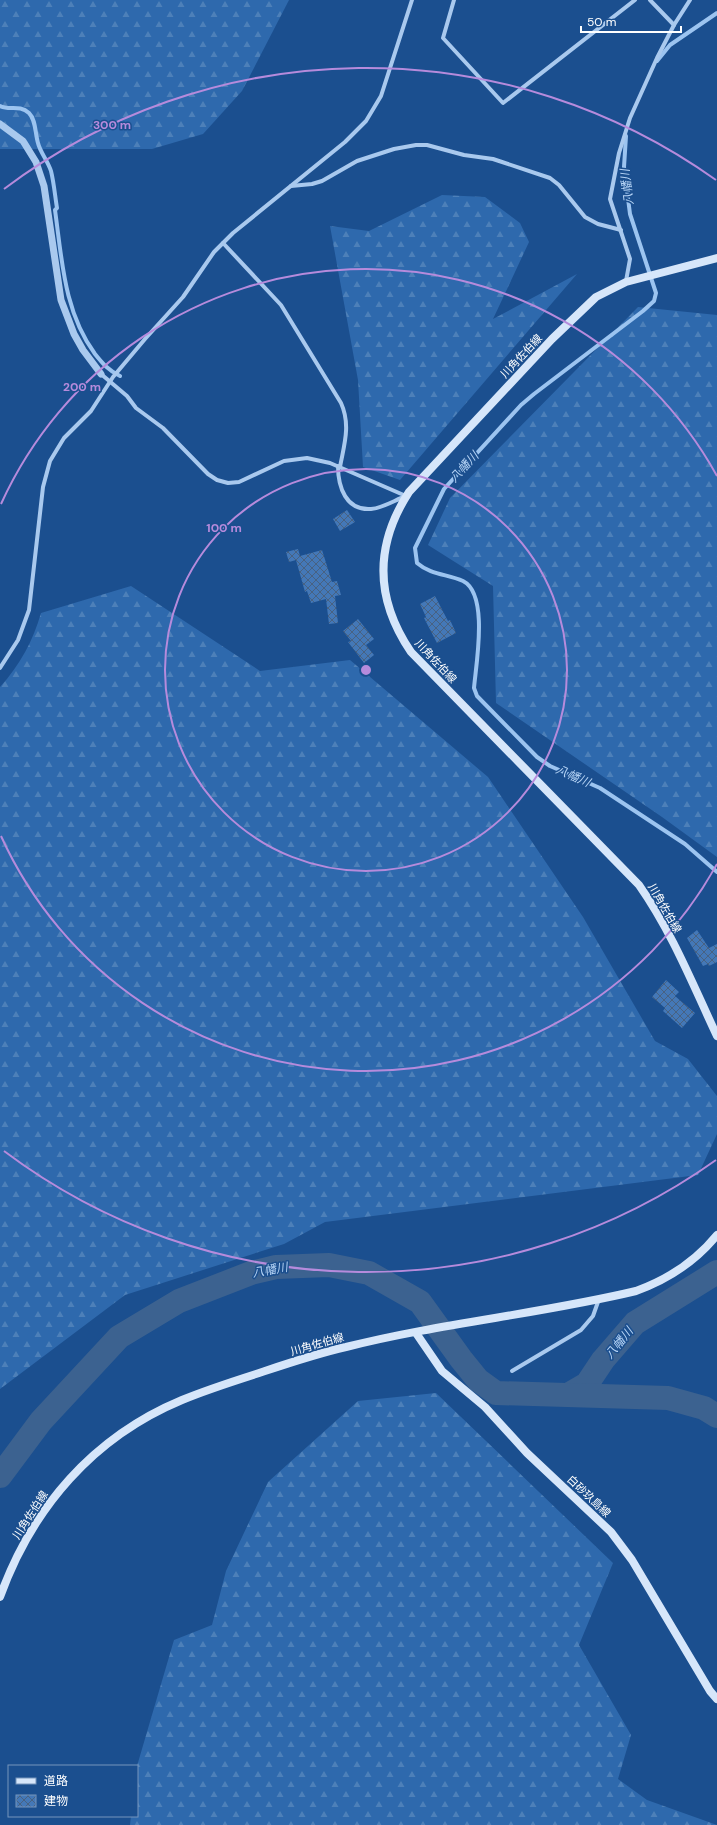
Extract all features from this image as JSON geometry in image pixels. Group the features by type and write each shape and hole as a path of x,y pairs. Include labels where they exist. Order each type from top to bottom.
{"main road":[{"name":"川角佐伯線","path":"717,258 659,272 626,282 596,297 552,339 419,480 406,496 393,519 388,534 383,564 383,580 389,610 402,639 421,664 623,866 639,885 654,906 666,928 717,1036"},
{"name":"川角佐伯線","path":"0,1598 22,1544 49,1504 64,1485 90,1459 118,1436 138,1422 181,1400 288,1363 347,1346 636,1291 668,1278 695,1258 717,1235"},
{"name":"白砂玖島線","path":"418,1333 442,1371 485,1407 528,1453 611,1532 632,1560 710,1691 717,1698"}],"street":[{"path":"0,668 18,640 29,610 43,487 50,461 64,438 97,403 110,381 149,334 180,301 206,263 223,243 356,132 374,109 386,82 412,0"},
{"path":"454,0 443,38 503,103 635,0"},
{"path":"650,0 674,25"},
{"path":"626,282 630,259 610,199 619,153 630,118 657,58 674,25 690,0"},
{"path":"0,124 23,141 36,162 44,186 60,300 74,334 83,350 101,374 127,396 136,408 163,428 208,474 217,480 228,483 238,482 284,461 296,458 318,459 406,496"},
{"path":"290,186 312,184 322,181 357,161 394,148 416,144 427,145 464,155 493,159 550,178 559,184 585,217 598,224 621,230"},
{"path":"223,243 281,305 346,413 348,423 339,467 338,480 343,494 350,503 360,508 371,509 406,496"},
{"path":"512,1371 581,1330 593,1316 599,1299"}],"green space":[{"path":"0,0 289,0 242,91 203,134 152,149 0,149"},
{"path":"442,195 485,197 520,223 529,242 493,319 577,274 400,480 363,467 358,380 330,226 369,231"},
{"path":"638,307 717,315 717,857 662,817 496,703 493,586 428,545 450,498"},
{"path":"131,586 260,671 350,660 488,777 583,917 655,1041 688,1059 717,1096 717,1134 698,1175 325,1222 284,1244 125,1295 0,1389 0,687 14,670 30,643 41,613"},
{"path":"436,1393 613,1563 579,1645 631,1735 618,1779 647,1800 717,1825 130,1825 131,1817 138,1817 137,1765 174,1640 212,1625 226,1571 268,1482 358,1401"}],"building":[{"path":"347,510 355,522 340,531 333,519"},
{"path":"298,549 300,556 322,550 332,582 337,581 341,595 335,596 338,623 329,624 326,599 311,603 307,591 305,592 296,560 289,562 286,552"},
{"path":"435,596 456,633 437,643 424,618 426,617 420,604"},
{"path":"358,619 374,639 366,645 374,655 364,663 348,642 351,641 343,631"},
{"path":"697,930 709,948 717,944 717,962 709,966 708,964 703,966 687,938"},
{"path":"666,980 679,992 675,996 695,1013 682,1028 663,1011 665,1008 652,997"}],"waterway":[{"name":"八幡川","path":"657,61 670,45 717,13"},
{"path":"0,106 25,110 33,119 39,146 50,167 52,176 57,208 55,210 66,285 77,321 95,354 106,366 120,376"},
{"name":"八幡川","path":"626,136 624,167 630,214 656,293 654,301 521,405 444,489 415,548 417,563 422,567 463,581 471,588 476,600 479,630 474,688 477,696 537,757 550,766 600,788 685,844 717,872"},
{"name":"八幡川","path":"0,1476 41,1421 119,1337 179,1301 251,1273 276,1267 329,1265 369,1273 420,1302 478,1380 496,1393 668,1398 704,1408 717,1416"},
{"name":"八幡川","path":"568,1395 587,1384 603,1360 635,1323 717,1272"}]}
